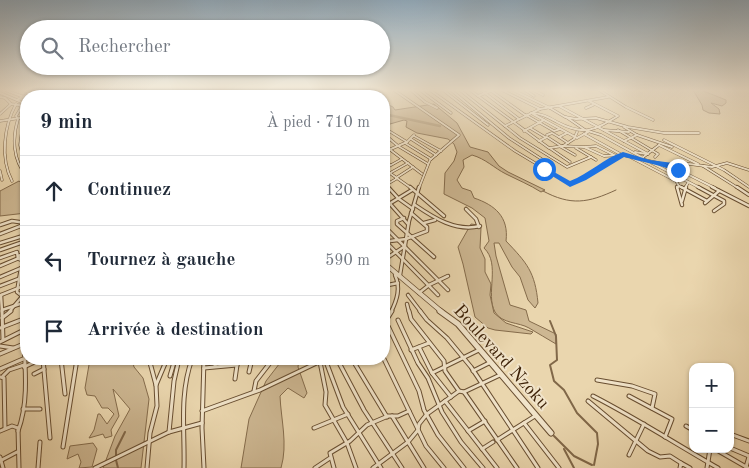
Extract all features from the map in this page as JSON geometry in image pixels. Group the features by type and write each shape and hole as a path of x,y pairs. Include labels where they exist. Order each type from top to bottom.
{"street":[{"path":"12,112 5,133 4,157 8,177 12,181"},
{"path":"19,112 16,116 18,118 15,136 20,168"},
{"path":"390,315 396,299 398,283 395,273 404,260 408,226 423,174 431,159 459,135 426,112"},
{"path":"459,112 515,151 570,184 584,178 622,155"},
{"path":"470,112 488,125"},
{"path":"478,112 509,138 543,160"},
{"path":"489,113 493,112"},
{"path":"497,112 570,162"},
{"path":"509,112 518,119"},
{"path":"521,112 554,131 560,129"},
{"path":"557,112 588,131 651,162 724,202 714,211"},
{"path":"569,112 648,154"},
{"path":"562,147 574,139 579,132 599,127 618,116 610,112 605,115"},
{"path":"635,112 653,120"},
{"path":"489,113 505,126 567,167 591,158"},
{"path":"505,126 532,113 544,114 622,155 664,174 676,181 679,186 706,202 715,196 719,190"},
{"path":"532,113 574,137 579,138 588,131"},
{"path":"565,116 576,120 596,118 624,126 664,133 700,133"},
{"path":"0,121 18,118"},
{"path":"479,119 489,121"},
{"path":"524,131 544,120"},
{"path":"485,129 489,121"},
{"path":"624,126 632,133"},
{"path":"530,128 575,155"},
{"path":"603,130 618,130 663,141 715,166 749,187"},
{"path":"618,130 658,154 655,157"},
{"path":"390,132 431,159"},
{"path":"0,135 5,133"},
{"path":"539,141 552,133 568,143"},
{"path":"559,137 568,133"},
{"path":"423,174 390,149 414,136 440,151"},
{"path":"624,141 638,136"},
{"path":"390,139 398,146 428,164"},
{"path":"411,139 436,155"},
{"path":"630,158 642,158 663,141"},
{"path":"663,141 672,147"},
{"path":"550,148 585,147 589,145 596,146 617,157"},
{"path":"659,145 701,165 749,195"},
{"path":"575,147 596,160"},
{"path":"575,147 587,152"},
{"path":"585,147 603,156 617,157"},
{"path":"623,148 633,152 648,154"},
{"path":"391,165 402,159"},
{"path":"651,162 670,165 749,206"},
{"path":"408,163 390,174 418,193 444,216"},
{"path":"670,165 682,163 715,166 727,163 749,170"},
{"path":"390,182 413,167"},
{"path":"0,171 1,180 8,177"},
{"path":"679,186 677,187 682,203 684,188 688,182"},
{"path":"408,226 404,218 390,204 412,190"},
{"path":"390,191 413,209"},
{"path":"415,205 435,220 471,228 480,226 466,209"},
{"path":"390,240 406,240 427,231 428,227 411,213"},
{"path":"404,218 396,222 434,257"},
{"path":"424,223 435,220"},
{"path":"0,225 12,222 20,223"},
{"path":"0,234 20,226"},
{"path":"390,232 448,290"},
{"path":"0,243 20,237"},
{"path":"0,250 20,243"},
{"path":"390,257 405,246"},
{"path":"390,247 438,295"},
{"path":"0,258 17,252 18,257 0,266"},
{"path":"0,277 20,268"},
{"name":"Boulevard Nzoku","path":"390,268 458,324 489,363 551,433"},
{"path":"20,272 18,279 18,294 20,296"},
{"path":"419,293 429,285 448,276"},
{"path":"0,286 18,279"},
{"path":"390,285 398,283"},
{"path":"18,288 1,296 2,341 20,331"},
{"path":"408,295 427,320 446,338 473,371 538,467"},
{"path":"2,318 20,300"},
{"path":"1,311 20,304"},
{"path":"407,304 411,319 444,361 445,371 459,391 464,392 500,375"},
{"path":"398,320 411,350 428,378 440,405 461,442 483,468"},
{"path":"1,328 20,321"},
{"path":"390,333 438,435 464,468"},
{"path":"411,350 429,343"},
{"path":"0,346 14,349"},
{"path":"0,354 20,346"},
{"path":"419,347 432,373 451,397"},
{"path":"432,373 479,350"},
{"path":"0,369 20,361"},
{"path":"473,371 489,363"},
{"path":"43,365 50,438"},
{"path":"62,365 65,394"},
{"path":"63,447 76,365"},
{"path":"148,468 149,442 157,406 156,385 151,365"},
{"path":"156,385 164,365"},
{"path":"170,376 173,365"},
{"path":"169,432 174,380 178,365"},
{"path":"184,468 185,428 183,413 185,379 190,365"},
{"path":"249,372 251,365"},
{"path":"254,392 256,381 268,365"},
{"path":"202,411 254,392 313,365"},
{"path":"321,365 326,390 325,404 333,422 347,443 352,462 356,468"},
{"path":"327,365 338,395 380,466"},
{"path":"341,365 364,410 402,468"},
{"path":"356,365 387,417"},
{"path":"387,365 426,446 444,468"},
{"path":"5,429 1,377 9,370 24,366 23,409 18,431 17,452 19,468"},
{"path":"204,468 202,411 204,368 237,366 235,379"},
{"path":"34,374 44,369"},
{"path":"597,380 632,386 655,394 652,408"},
{"path":"372,468 380,466 408,442 418,430 419,424 427,414 459,391"},
{"path":"464,392 517,468"},
{"path":"594,396 631,415 718,468"},
{"path":"629,396 672,419 665,437"},
{"path":"445,401 497,468"},
{"path":"588,401 635,441 657,456 668,455 690,468"},
{"path":"23,409 40,409"},
{"path":"334,468 330,453 347,443 373,422 387,417 398,416 409,411"},
{"path":"314,428 333,422 348,414"},
{"path":"482,449 536,415"},
{"path":"392,416 424,468"},
{"path":"468,431 485,422"},
{"path":"95,468 169,432 202,423"},
{"path":"524,423 559,468"},
{"path":"629,455 644,424"},
{"path":"0,432 15,425 18,431"},
{"path":"734,435 749,441"},
{"path":"38,468 40,442"},
{"path":"722,453 747,468 749,455 734,449"},
{"path":"3,468 0,460 17,452"},
{"path":"708,468 709,453"},
{"path":"317,467 330,458"},
{"path":"680,468 681,463"}],"shaded area":[{"path":"390,112 443,112 457,123 470,147 488,152 499,166 508,172 545,190 541,192 472,155 463,160 464,167 457,180 462,188 471,191 474,198 488,204 499,213 505,225 506,241 525,262 535,283 538,303 535,308 528,300 520,277 512,267 499,243 494,243 510,305 526,310 529,321 556,334 556,344 525,326 502,319 495,312 491,297 491,262 484,248 489,241 485,218 472,208 444,194 445,173 454,161 457,152 454,144 448,139 417,133 406,127 407,121 404,120 390,124"},
{"path":"707,112 720,112 720,114"},
{"path":"20,182 20,214 0,216 0,191"},
{"path":"471,224 478,225 481,228 480,248 485,259 485,272 491,284 490,295 494,313 506,323 533,332 531,334 488,328 475,317 458,247"},
{"path":"89,365 134,365 143,378 149,399 141,468 103,468 115,436 130,409 113,389 119,416 111,430 112,436 105,438 103,434 89,438 94,430 98,414 107,424 114,414 108,408 102,408 95,396 87,395 85,388"},
{"path":"278,365 298,365 307,393 304,398 288,388 280,396 284,441 281,468 241,468 249,419 266,381"},
{"path":"93,443 97,449 92,467 79,468 81,462 78,454 67,459 70,446"}],"waterway":[{"path":"390,115 440,126"},
{"path":"543,191 562,199 580,201 597,198 616,190"},
{"path":"550,321 556,336 557,360 550,365 554,381 564,390 577,413 597,433 598,444 594,465"},
{"path":"116,456 116,450 125,432"},
{"path":"554,436 574,456 592,465"},
{"path":"564,449 574,468"},
{"path":"116,460 118,468"}],"route":[{"path":"544,169 570,184 623,155 670,165 678,170"}]}
